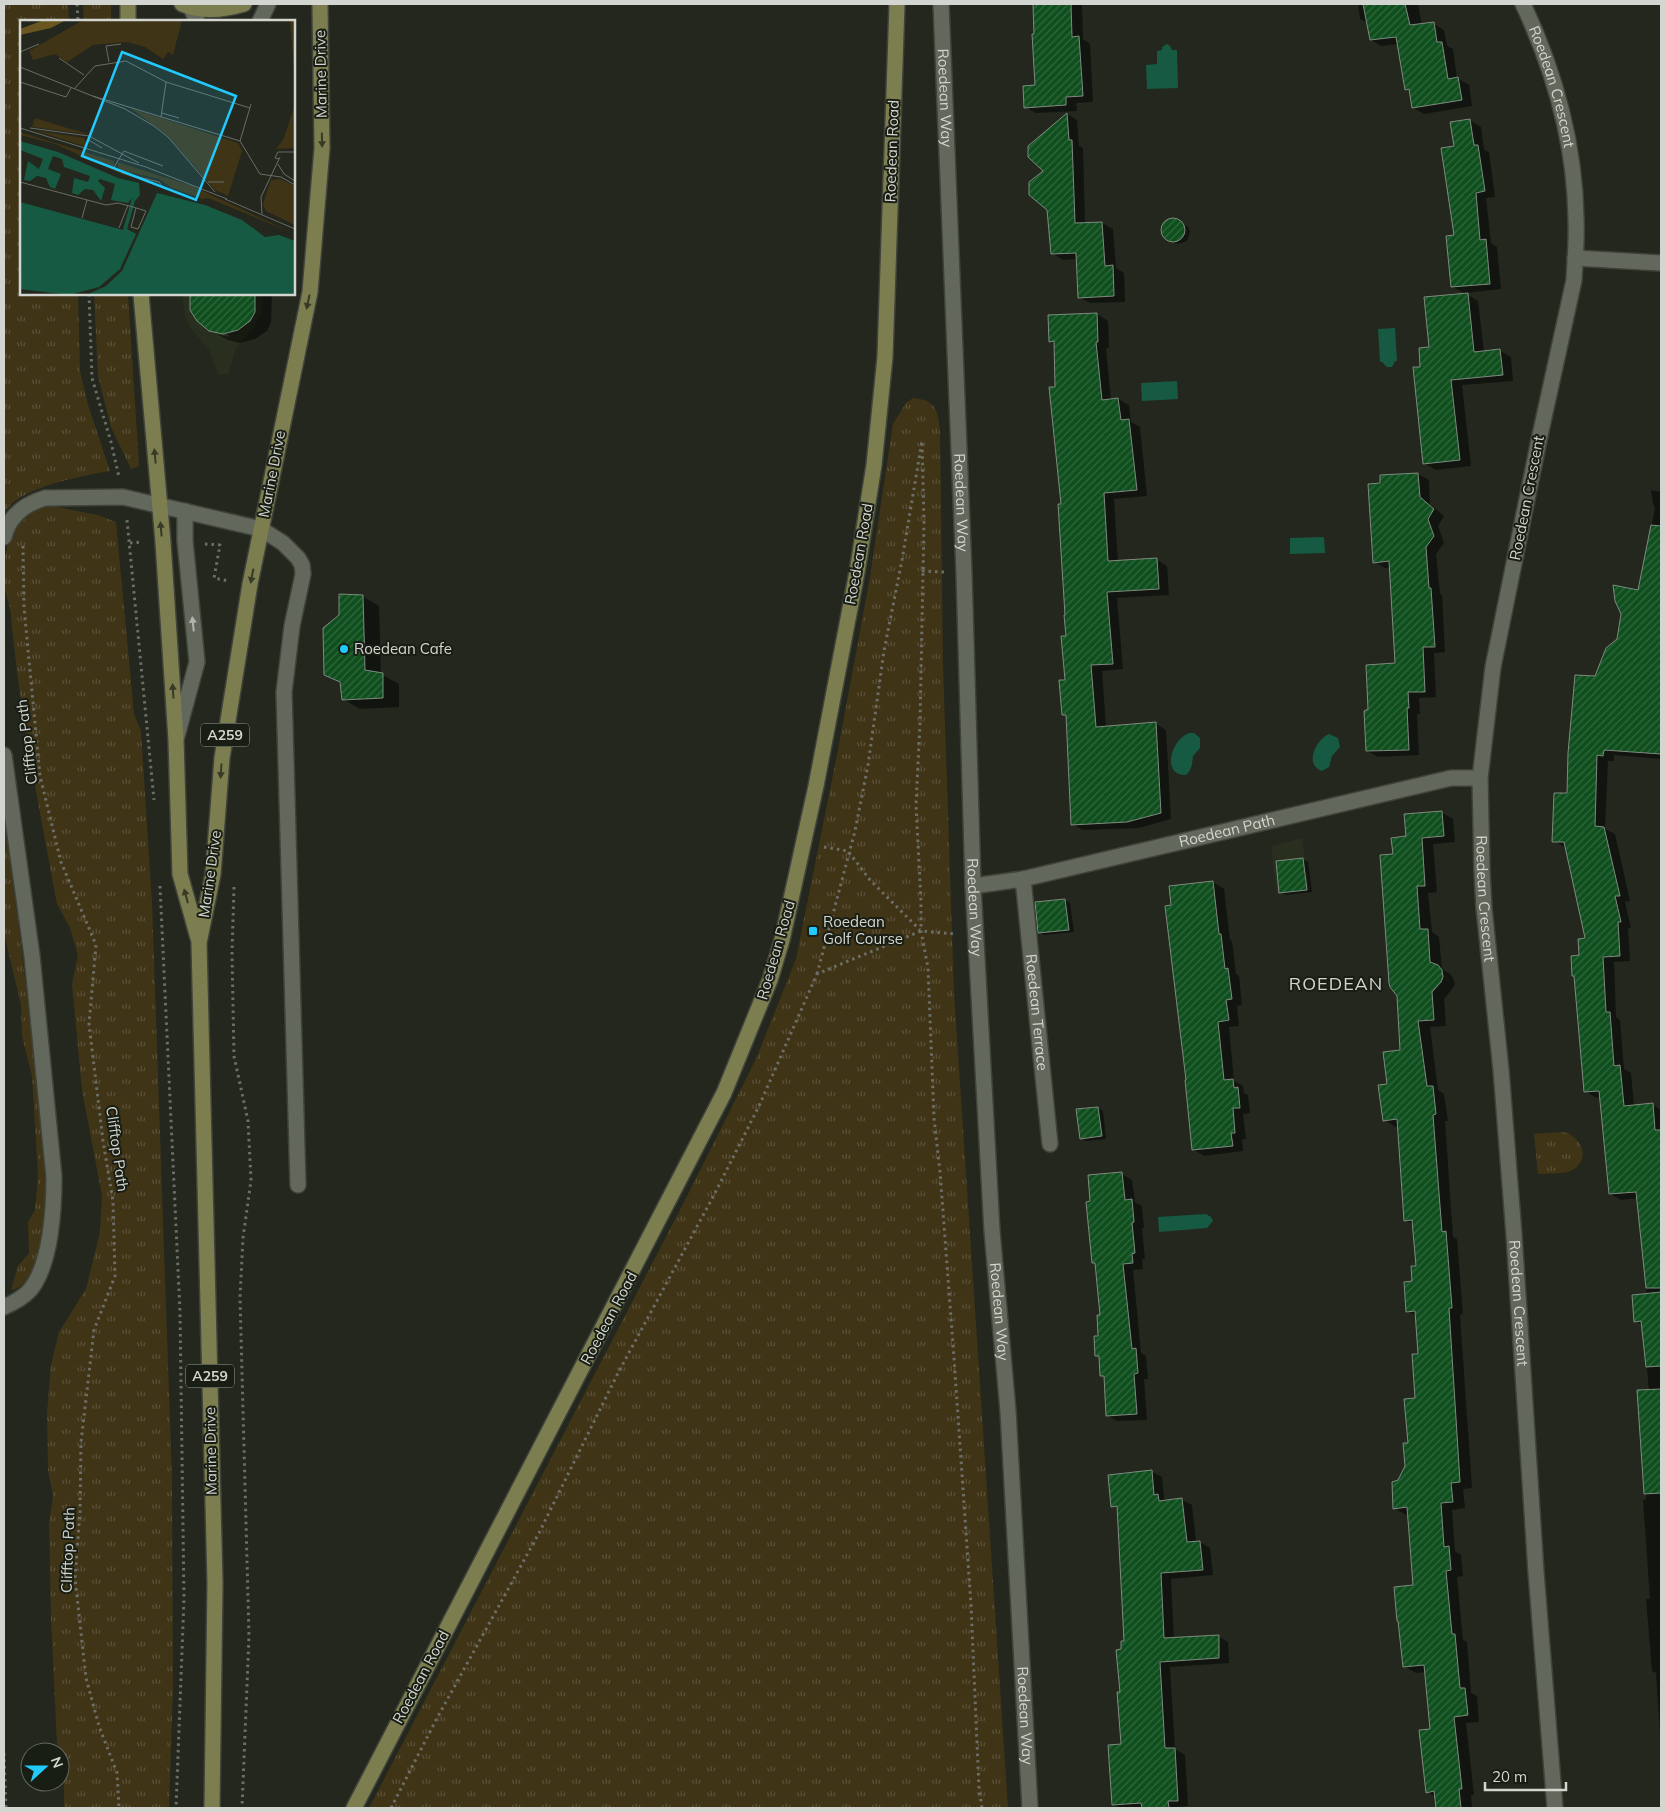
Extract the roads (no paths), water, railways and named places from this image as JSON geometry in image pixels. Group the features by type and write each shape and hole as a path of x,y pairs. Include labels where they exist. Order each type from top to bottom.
{"main road":[{"path":"128,4 128,20"},
{"path":"190,11 213,10 244,4"},
{"name":"Marine Drive","path":"212,1808 215,1583 199,943 213,874 222,758 250,584 310,292 322,148 320,4"},
{"name":"Roedean Road","path":"354,1808 724,1093 770,980 782,940 804,844 857,572 874,465 885,356 897,4"},
{"name":"Marine Drive","path":"141,295 176,740 180,874 199,943"}],"street":[{"path":"260,20 268,4"},
{"name":"Roedean Way","path":"941,4 963,555 973,886 992,1231 1008,1411 1030,1808"},
{"name":"Roedean Crescent","path":"1523,4 1562,112 1569,145 1576,218 1574,280 1493,667 1480,778 1483,890 1514,1235 1536,1572 1555,1808"},
{"path":"1575,258 1661,263"},
{"path":"4,537 13,517 32,502 45,498 123,496 261,529 283,543 298,558 302,565 303,574 292,626 284,692 298,1185"},
{"path":"176,740 197,662 185,548 185,511"},
{"path":"4,755 32,956 54,1177 54,1196 51,1232 38,1276 29,1291 4,1307"},
{"name":"Roedean Path","path":"973,886 1023,879 1112,856 1451,778 1480,778"},
{"name":"Roedean Terrace","path":"1023,879 1050,1144"}],"place":[{"name":"Roedean Cafe","path":"344,649"},
{"name":"Roedean Golf Course","path":"813,931"}],"district":[{"name":"ROEDEAN","path":"1336,984"}]}
